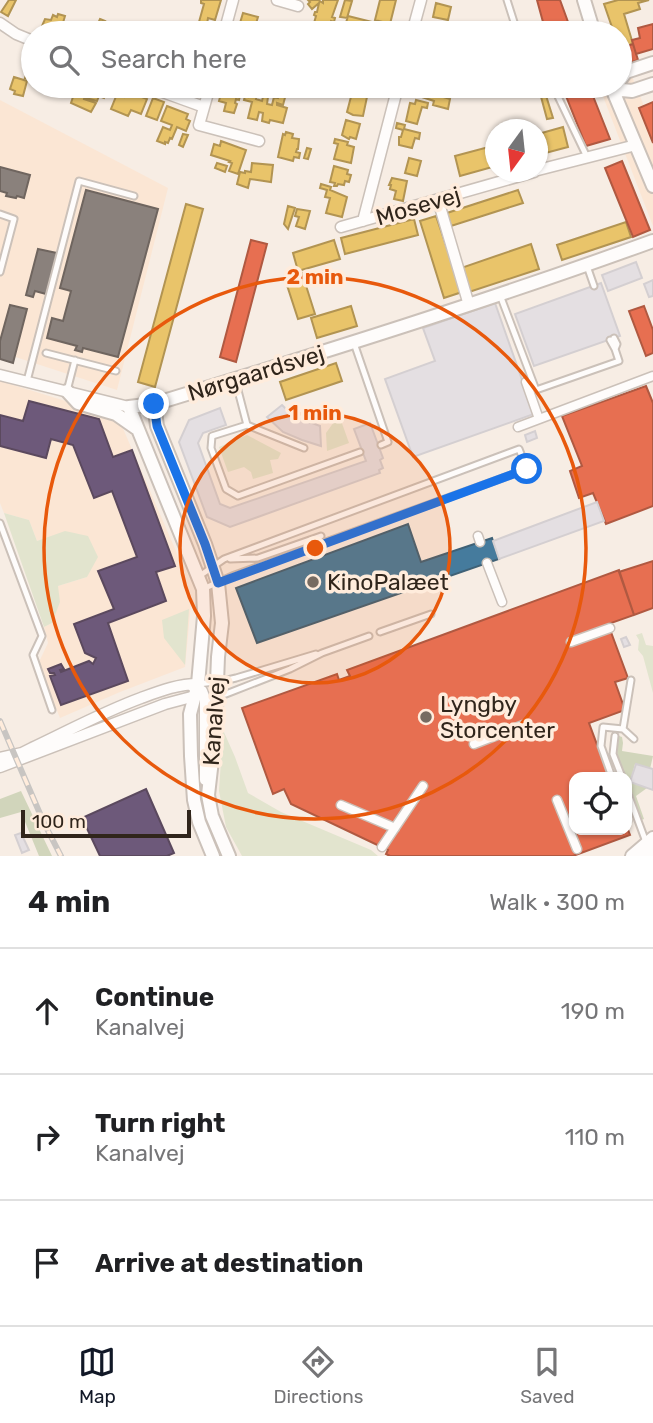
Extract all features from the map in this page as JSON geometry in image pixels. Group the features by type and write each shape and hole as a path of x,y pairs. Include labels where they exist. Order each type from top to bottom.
{"street":[{"path":"227,21 233,0"},
{"path":"277,0 298,6"},
{"path":"415,21 421,0"},
{"path":"584,0 590,21"},
{"path":"0,23 21,36"},
{"path":"632,70 653,63"},
{"path":"632,91 653,84"},
{"path":"179,98 204,107"},
{"path":"207,98 199,125 259,141"},
{"path":"363,221 395,98"},
{"path":"619,98 653,186"},
{"name":"Mosevej","path":"548,168 636,145"},
{"name":"Mosevej","path":"341,227 499,182"},
{"path":"438,200 469,305"},
{"name":"Nørgaardsvej","path":"0,375 106,403 129,407 154,404 354,343 653,241"},
{"path":"518,427 653,376"},
{"path":"526,382 539,419"},
{"path":"67,391 78,403 116,414 139,431"},
{"path":"160,434 161,417 171,399"},
{"name":"Kanalvej","path":"154,404 160,434 219,562 218,583 222,615 218,657 205,690 191,714 194,800 199,822 213,856"},
{"name":"Kanalvej","path":"129,407 200,583 204,616 208,795 212,816 229,856"},
{"path":"487,563 502,602"},
{"path":"571,642 610,628"},
{"path":"0,758 22,753 100,714 181,684 205,690"},
{"path":"0,767 205,690"},
{"path":"474,744 526,724"},
{"path":"382,847 423,786"},
{"path":"557,800 577,849"},
{"path":"341,805 395,828"},
{"path":"632,856 650,847"}],"lane":[{"path":"508,0 514,21"},
{"path":"559,98 587,157"},
{"path":"27,381 79,181 134,196"},
{"path":"0,214 14,219 0,272"},
{"path":"587,265 594,286"},
{"path":"500,295 536,390 619,360 615,349 617,344 612,339"},
{"path":"354,343 388,442 381,444"},
{"path":"46,353 116,371"},
{"path":"67,391 75,360"},
{"path":"236,380 247,425"},
{"path":"304,448 247,425 212,436 211,448 226,489 238,496 360,452"},
{"path":"519,449 527,469 218,583 200,583 219,562 519,449"},
{"path":"0,523 42,636 33,655 52,710"},
{"path":"219,562 258,558 321,536"},
{"path":"380,632 430,614"},
{"path":"205,690 226,694 369,636"},
{"path":"205,690 305,656 323,653"},
{"path":"623,730 631,680"},
{"path":"610,772 601,746 603,727 623,730 635,739"},
{"path":"615,736 613,754 620,772"},
{"path":"632,803 650,847"}],"shaded area":[{"path":"632,76 653,128 653,226 604,98 632,98"},
{"path":"0,100 168,188 117,390 0,352"},
{"path":"0,381 118,417 176,551 191,603 185,667 60,718 38,664 48,643 44,627 52,623 58,586 87,577 65,532 37,541 29,520 4,513 0,503"}],"green space":[{"path":"339,415 349,443 327,451 326,433"},
{"path":"247,435 281,453 278,459 270,460 273,473 253,479 251,472 244,467 228,472 219,447"},
{"path":"4,513 29,520 37,541 65,531 88,536 98,557 87,577 58,586 60,602 52,623 44,627"},
{"path":"189,609 185,665 164,638 162,620"},
{"path":"642,633 646,645 653,646 653,693 643,656 638,650 639,640 636,635"},
{"path":"223,730 248,793 281,812 371,850 378,856 242,856 226,827 219,791"},
{"path":"619,736 622,737 622,751 653,756 650,769 635,764 632,775 632,772 623,772 617,753"},
{"path":"632,783 647,788 636,796 644,819 641,820 632,792"},
{"path":"21,791 52,856 39,856 21,812 0,818 0,799"}],"building: Homes":[{"path":"9,0 16,0 8,16 1,12"},
{"path":"201,0 221,0 215,20 208,18 208,21 199,21 204,4"},
{"path":"308,0 323,3 323,0 338,0 332,17 335,18 334,21 315,21 319,3 312,9 308,4"},
{"path":"345,0 352,1 347,18 340,17"},
{"path":"380,0 396,0 391,21 375,20"},
{"path":"618,0 649,0 638,3 640,9 624,14 626,21 610,21 604,4"},
{"path":"436,3 451,7 448,20 433,17"},
{"path":"243,13 258,17 257,21 241,21"},
{"path":"58,14 65,16 64,21 44,21 51,20 53,15 57,17"},
{"path":"348,16 368,21 347,21"},
{"path":"14,77 21,79 21,96 14,94 15,91 10,89"},
{"path":"73,98 84,98 96,103 91,112 71,103"},
{"path":"115,98 147,99 141,114 131,110 128,116 111,109"},
{"path":"153,98 164,102 157,120 146,116"},
{"path":"220,98 240,98 236,99 234,113 224,111 226,103 219,101"},
{"path":"256,98 262,101 263,98 268,98 267,104 272,105 274,98 285,98 283,105 277,103 287,108 283,123 262,121 263,113 259,112 257,120 248,118 252,102 244,100"},
{"path":"351,98 367,98 363,116 347,112"},
{"path":"425,98 450,99 448,109 433,105 434,101"},
{"path":"541,98 547,98 553,118 547,119"},
{"path":"416,100 428,103 427,108 422,107 417,124 406,121 410,103 415,104"},
{"path":"167,106 188,114 186,119 190,121 186,131 177,127 172,139 165,144 157,141 163,127 170,130 172,125 161,121"},
{"path":"346,120 360,124 356,139 342,135"},
{"path":"397,123 405,125 404,129 420,133 412,148 399,145 403,130 396,128"},
{"path":"563,127 568,147 548,152 548,131"},
{"path":"183,134 188,135 183,147 179,145"},
{"path":"283,134 293,134 292,138 299,139 296,152 300,153 299,158 294,157 293,161 278,157"},
{"path":"335,139 348,142 347,145 354,147 351,163 334,159 338,144 334,143"},
{"path":"221,141 246,150 238,174 229,171 232,163 230,161 211,155 214,144 220,146"},
{"path":"307,148 311,149 308,159 304,158"},
{"path":"485,148 485,169 460,176 455,156"},
{"path":"409,158 421,161 417,176 405,173"},
{"path":"217,163 227,166 225,172 215,168"},
{"path":"252,163 273,165 271,182 250,179 248,188 237,184 240,172 251,172"},
{"path":"334,166 348,170 347,174 351,175 349,182 334,186 335,183 330,182"},
{"path":"392,178 407,181 403,201 394,199 396,191 390,189 389,185"},
{"path":"321,184 347,197 342,217 326,213 330,198 325,197 327,190 320,188"},
{"path":"518,190 523,203 451,226 447,213"},
{"path":"186,204 203,209 155,387 138,382"},
{"path":"288,206 295,208 288,229 284,224"},
{"path":"297,209 310,211 305,229 296,226 299,217 295,216"},
{"path":"436,216 462,292 444,298 420,221"},
{"path":"414,219 418,235 345,254 341,238"},
{"path":"626,222 631,237 562,260 557,245"},
{"path":"334,240 340,259 298,271 293,253"},
{"path":"531,244 539,269 469,292 461,268"},
{"path":"302,273 315,314 298,319 285,279"},
{"path":"351,306 357,326 317,338 311,318"},
{"path":"336,363 342,381 286,400 280,382"}],"building: Shops":[{"path":"537,0 560,0 568,21 543,21"},
{"path":"653,24 653,49 636,54 632,40 640,38 638,28"},
{"path":"632,44 638,60 632,62"},
{"path":"567,98 594,98 610,139 586,146"},
{"path":"653,102 653,143 639,108"},
{"path":"622,161 650,230 633,237 605,168"},
{"path":"251,240 267,244 236,362 220,357"},
{"path":"644,306 653,330 653,353 646,356 629,311"},
{"path":"646,386 653,403 653,506 606,524 593,493 579,498 570,471 582,466 562,416"},
{"path":"653,561 653,608 634,615 619,572"},
{"name":"Lyngby Storcenter","path":"619,570 634,615 608,624 628,678 615,682 625,710 589,723 607,772 569,772 569,835 630,835 573,856 390,856 386,854 388,850 291,804 284,789 273,794 242,708 337,674 339,680 350,676 347,670"}],"building: Offices":[{"path":"29,401 99,419 113,457 132,450 175,566 156,572 166,601 108,623 128,681 61,705 50,676 55,675 48,669 61,664 64,669 60,670 61,672 89,661 93,664 96,658 85,653 74,624 114,609 98,571 137,557 112,491 94,498 73,445 51,439 46,458 0,446 0,415 23,421"},
{"path":"146,789 174,853 167,856 100,856 82,818"}],"building: Public":[{"path":"408,524 421,562 492,538 499,559 257,643 236,588"}],"building: Industry":[{"path":"0,167 30,175 24,198 6,196 7,193 0,191"},
{"path":"86,190 158,209 118,357 83,348 82,352 75,350 77,346 47,338 52,318 63,321 71,291 60,288"},
{"path":"38,249 57,253 46,294 35,291 33,297 26,295"},
{"path":"10,305 27,309 13,363 0,359 0,341"}],"building: Other":[{"path":"636,262 642,278 608,291 602,275"},
{"path":"653,280 653,296 649,297 644,284"},
{"path":"601,283 620,336 534,366 515,314"},
{"path":"495,303 534,414 413,457 385,379 435,361 423,328"},
{"path":"282,405 293,416 320,426 321,446 283,432 267,417"},
{"path":"220,408 226,425 203,433 198,443 220,504 230,508 366,461 354,429 370,423 383,458 380,460 383,468 379,470 380,473 230,527 207,517 179,442 189,420"},
{"path":"535,431 537,438 527,442 525,435"},
{"path":"597,502 604,521 499,559 493,541"},
{"path":"626,637 630,645 624,647 621,639"},
{"path":"636,764 653,769 653,790 632,783"},
{"path":"21,833 29,850 22,853 15,835"}],"railway":[{"path":"0,721 61,856"}],"place":[{"name":"KinoPalæet","path":"313,582"},
{"name":"Lyngby Storcenter","path":"426,717"}],"route":[{"path":"154,404 157,426 218,583 527,469"}]}
